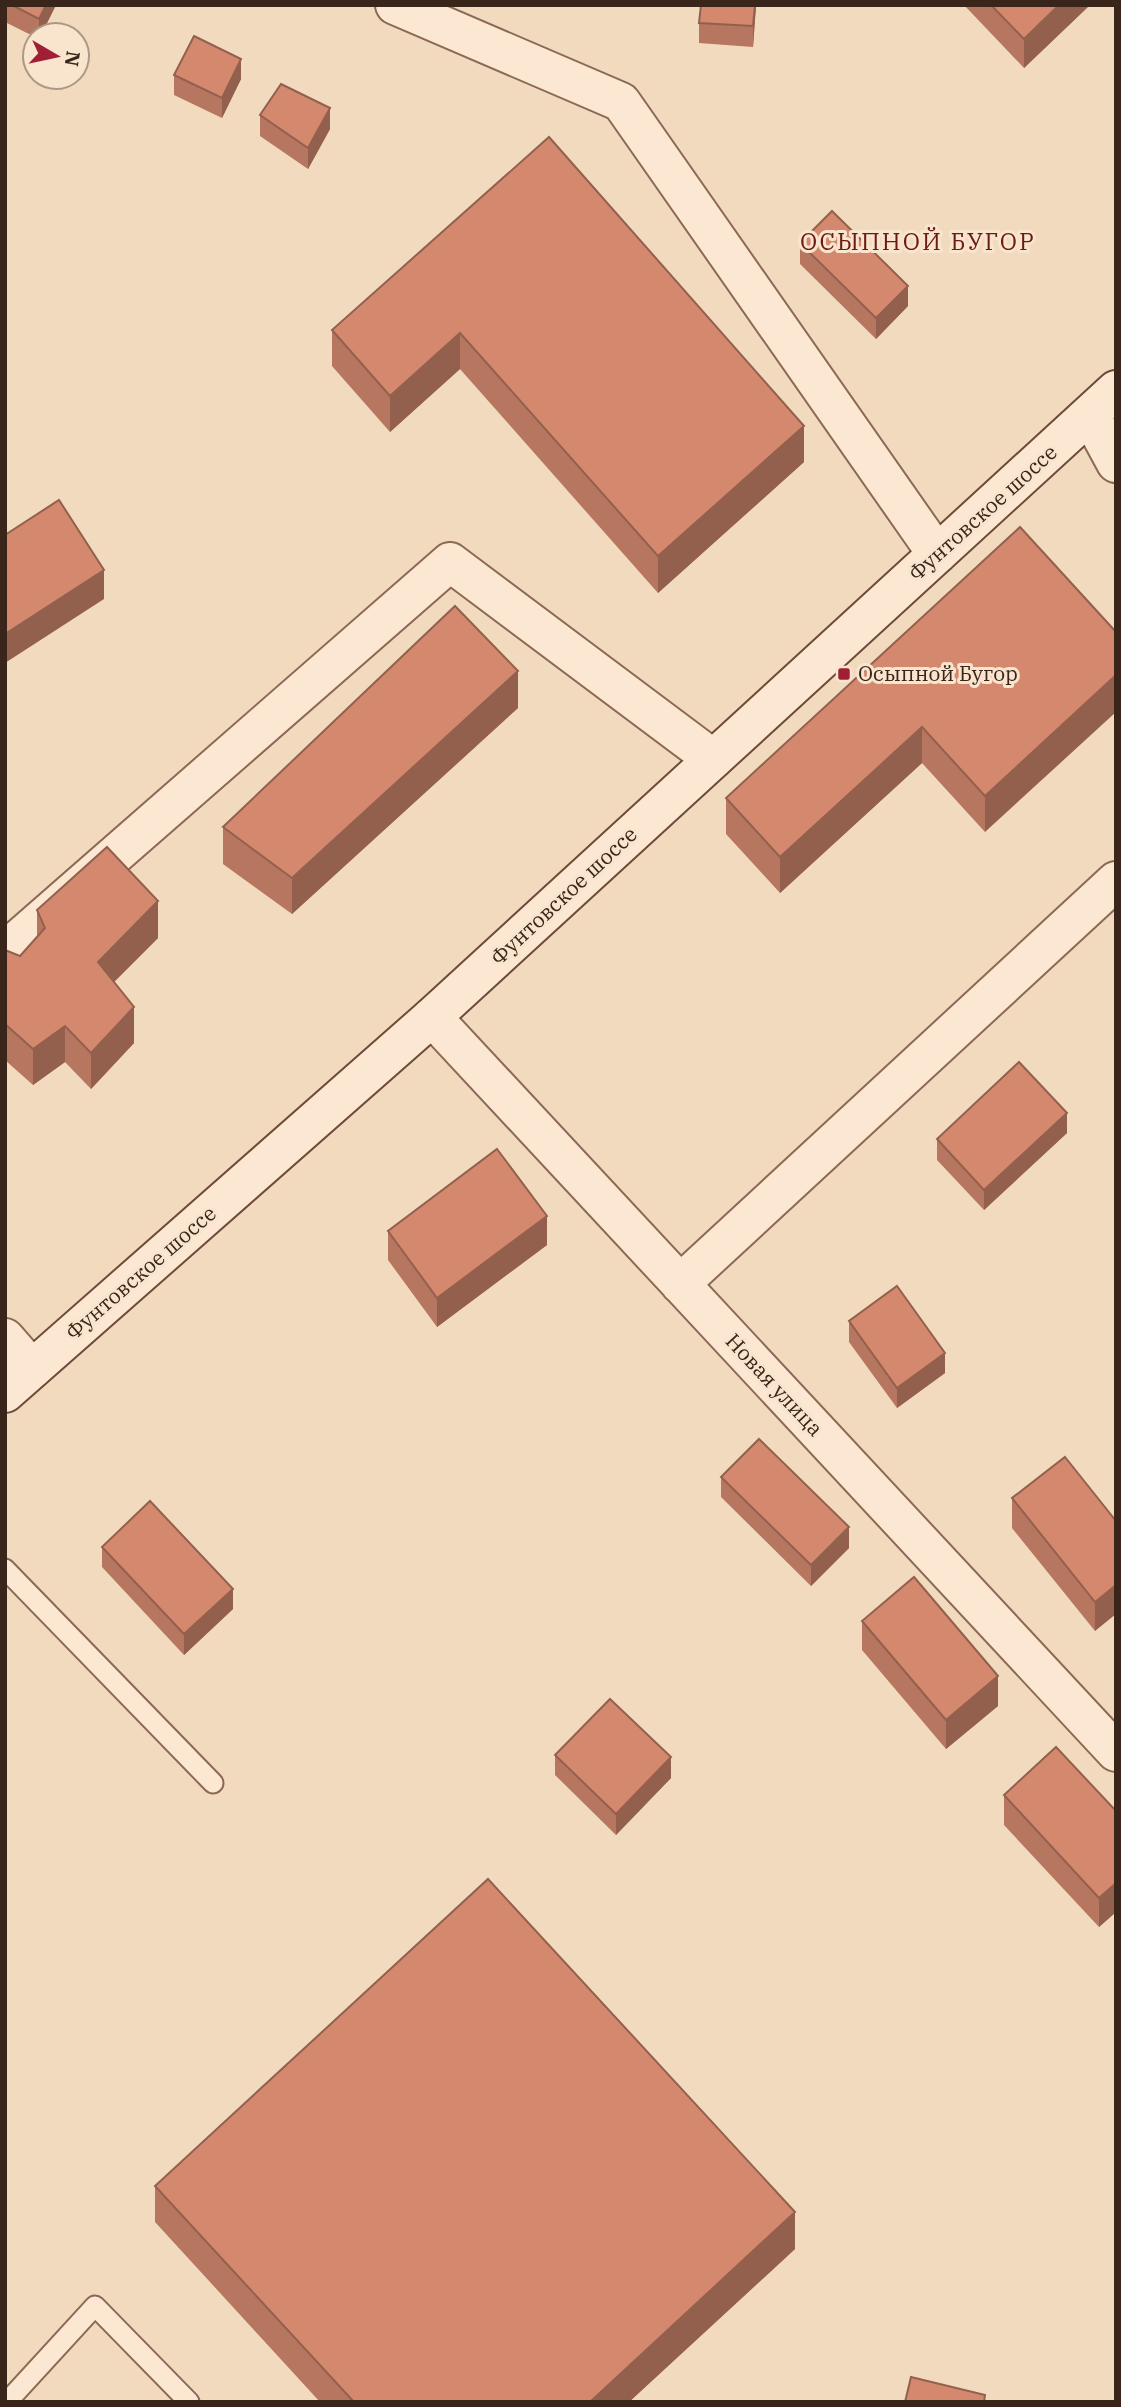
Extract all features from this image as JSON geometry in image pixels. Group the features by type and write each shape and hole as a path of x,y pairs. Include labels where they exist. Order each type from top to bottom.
{"street":[{"path":"396,5 621,102 936,554"},
{"path":"1103,403 1116,463"},
{"name":"Фунтовское шоссе","path":"19,1381 432,1017 1103,403"},
{"path":"5,951 450,562 713,759"},
{"path":"680,1284 1116,881"},
{"name":"Новая улица","path":"432,1017 1116,1752"},
{"path":"5,1338 19,1381"}],"lane":[{"path":"5,1569 213,1783"},
{"path":"7,2402 96,2306 189,2402"}],"building":[{"path":"12,5 46,5 39,19"},
{"path":"701,5 755,5 753,26 699,23"},
{"path":"991,5 1059,5 1024,39"},
{"path":"194,36 241,59 222,98 174,75"},
{"path":"281,84 330,108 308,148 260,115"},
{"path":"549,137 804,426 658,556 460,333 390,396 332,330"},
{"path":"832,211 908,286 876,318 800,243"},
{"path":"59,500 104,570 5,634 5,535"},
{"path":"1020,527 1116,632 1116,675 985,796 922,727 780,857 726,798"},
{"path":"455,606 518,671 292,878 223,827"},
{"path":"107,847 158,901 98,962 134,1007 91,1053 65,1026 33,1049 5,1024 5,950 20,956 45,928 37,910"},
{"path":"1019,1062 1067,1113 984,1190 937,1139"},
{"path":"497,1149 547,1216 437,1298 388,1231"},
{"path":"897,1286 945,1353 897,1388 849,1321"},
{"path":"759,1439 849,1527 811,1565 721,1477"},
{"path":"1065,1457 1116,1521 1116,1585 1095,1602 1012,1498"},
{"path":"150,1501 233,1589 184,1634 102,1547"},
{"path":"914,1577 998,1676 946,1720 862,1621"},
{"path":"610,1699 671,1757 616,1814 555,1755"},
{"path":"1056,1747 1116,1811 1116,1883 1099,1898 1004,1795"},
{"path":"488,1879 795,2212 590,2402 354,2402 155,2186"},
{"path":"911,2377 985,2395 984,2402 905,2402"}],"place":[{"name":"Осыпной Бугор","path":"844,674"}],"district":[{"name":"ОСЫПНОЙ БУГОР","path":"918,242"}]}
